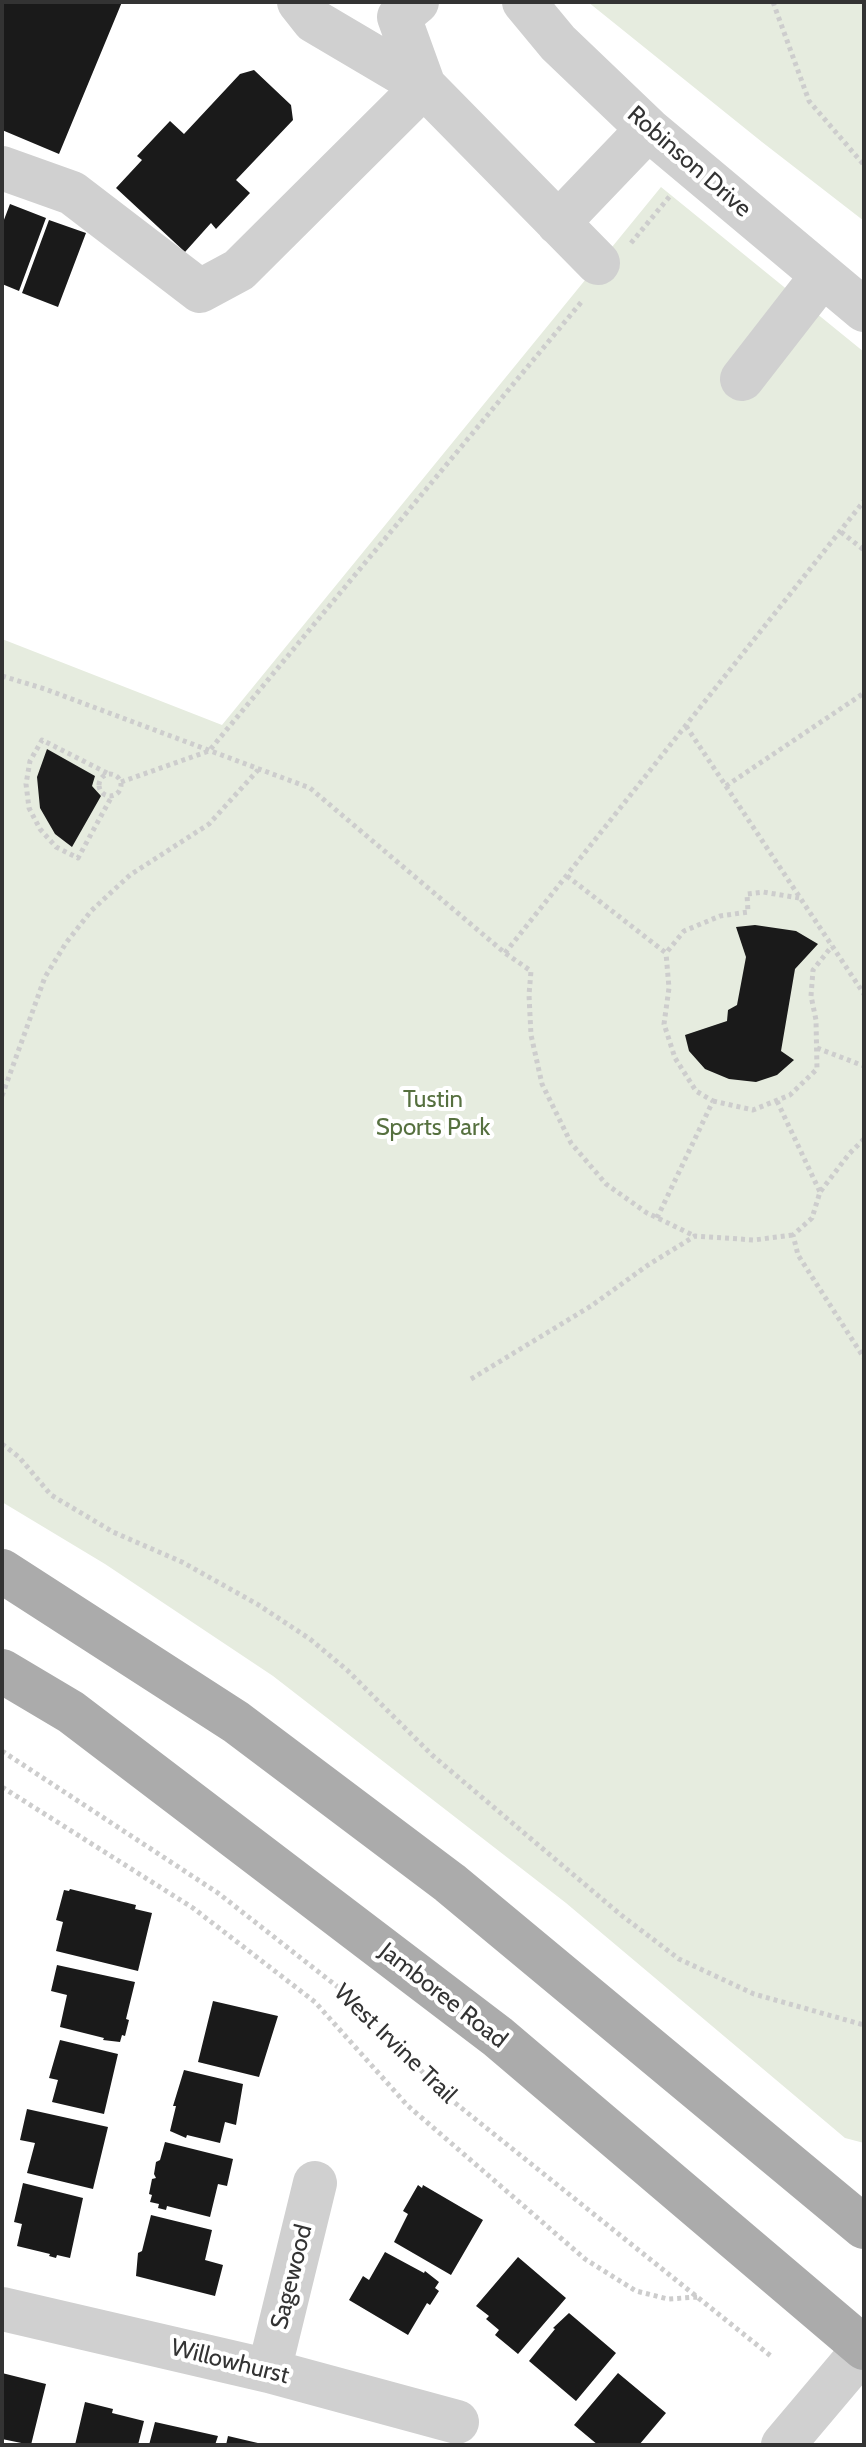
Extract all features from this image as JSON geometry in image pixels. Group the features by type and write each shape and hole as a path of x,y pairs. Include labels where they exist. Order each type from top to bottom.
{"main road":[{"path":"2,1571 236,1722 437,1874 864,2227"},
{"name":"Jamboree Road","path":"2,1671 71,1712 498,2037 864,2348"}],"street":[{"path":"299,2 314,21 424,86 604,269"},
{"name":"Robinson Drive","path":"524,2 558,43 648,129 864,310"},
{"path":"395,7 424,86"},
{"path":"2,168 72,193 200,291 239,270 424,86"},
{"path":"558,223 648,129"},
{"path":"742,379 822,276"},
{"name":"Sagewood","path":"269,2371 315,2183"},
{"name":"Willowhurst","path":"2,2309 269,2371 457,2422"},
{"path":"783,2445 864,2348"}],"path":[{"path":"773,2 809,101 864,165"},
{"path":"121,782 209,751 604,269 693,167"},
{"path":"505,953 864,501"},
{"path":"841,532 864,550"},
{"path":"2,676 45,689 310,788 505,953 531,971 531,1035 542,1084 571,1143 606,1184 657,1218 695,1236 754,1240 793,1235 812,1218 820,1192 864,1139"},
{"path":"726,786 864,693"},
{"path":"686,726 864,994"},
{"path":"42,740 107,773 113,773 121,782 121,788 112,796 78,858 56,847 40,829 29,808 26,784 30,761 42,740"},
{"path":"2,1096 45,977 83,921 130,875 209,824 258,770"},
{"path":"107,773 98,782 98,788 106,796 112,796"},
{"path":"567,876 666,953"},
{"path":"800,898 763,892 747,894 748,912 720,916 684,931 666,953 669,988 664,1024 675,1058 696,1091 713,1101 753,1110 790,1095 817,1069 811,996 813,970 832,946"},
{"path":"817,1048 864,1066"},
{"path":"657,1218 713,1101"},
{"path":"777,1101 820,1192"},
{"path":"793,1235 798,1255 864,1358"},
{"path":"471,1379 591,1306 695,1236"},
{"path":"2,1444 19,1457 51,1495 113,1532 194,1569 257,1604 310,1639 347,1670 432,1755 621,1915 679,1959 754,1994 864,2025"},
{"name":"West Irvine Trail","path":"2,1751 218,1893 362,2006 439,2090 772,2357"},
{"name":"West Irvine Trail","path":"2,1787 193,1908 315,2002 407,2105 585,2259 636,2291 668,2299 699,2297"}],"green space":[{"path":"588,2 864,2 864,221 762,142"},
{"name":"Tustin Sports Park","path":"661,187 864,352 864,2143 845,2138 566,1903 273,1676 105,1564 2,1502 2,639 222,725"}],"building":[{"path":"2,2 122,2 59,154 2,130"},
{"path":"254,70 291,105 293,120 236,180 250,193 216,229 211,223 185,252 116,188 142,160 137,156 170,121 184,134 240,74"},
{"path":"10,204 46,218 19,291 2,284 2,225"},
{"path":"49,220 86,233 58,307 22,293"},
{"path":"47,749 95,776 92,786 101,796 72,847 55,834 40,808 37,777"},
{"path":"755,925 796,931 818,944 795,969 781,1051 794,1060 777,1075 756,1082 729,1079 705,1069 689,1051 685,1035 727,1021 728,1010 737,1005 746,957 736,927"},
{"path":"64,1890 136,1905 135,1909 152,1913 138,1971 56,1951 63,1922 56,1920"},
{"path":"57,1965 135,1982 125,2036 122,2035 120,2042 60,2027 67,1995 51,1991"},
{"path":"213,2001 278,2016 259,2077 198,2062"},
{"path":"60,2040 118,2054 104,2114 52,2102 58,2080 49,2078"},
{"path":"184,2070 243,2084 236,2125 225,2122 220,2143 187,2135 186,2138 170,2131 176,2106 173,2106"},
{"path":"27,2109 108,2127 93,2189 27,2173 35,2143 20,2140"},
{"path":"165,2142 233,2159 227,2186 218,2184 210,2217 167,2206 166,2210 158,2208 159,2204 150,2202 156,2162 160,2160"},
{"path":"23,2183 83,2198 70,2258 57,2255 56,2258 17,2246 22,2224 14,2222"},
{"path":"418,2185 483,2220 451,2275 394,2242 408,2214 403,2211"},
{"path":"151,2215 212,2230 205,2260 223,2265 215,2296 136,2276 138,2253 142,2251"},
{"path":"385,2252 425,2271 439,2282 435,2288 439,2291 430,2305 427,2303 408,2335 349,2300 363,2276 369,2280"},
{"path":"518,2257 566,2298 518,2354 495,2335 499,2330 486,2319 489,2316 476,2306"},
{"path":"569,2313 616,2353 576,2401 529,2361 553,2328"},
{"path":"2,2373 46,2384 31,2445 2,2439"},
{"path":"618,2373 666,2413 639,2445 598,2445 574,2425"},
{"path":"85,2402 144,2421 138,2445 75,2445"},
{"path":"155,2422 218,2436 215,2445 149,2445"},
{"path":"228,2436 262,2444 262,2445 226,2445"}]}
